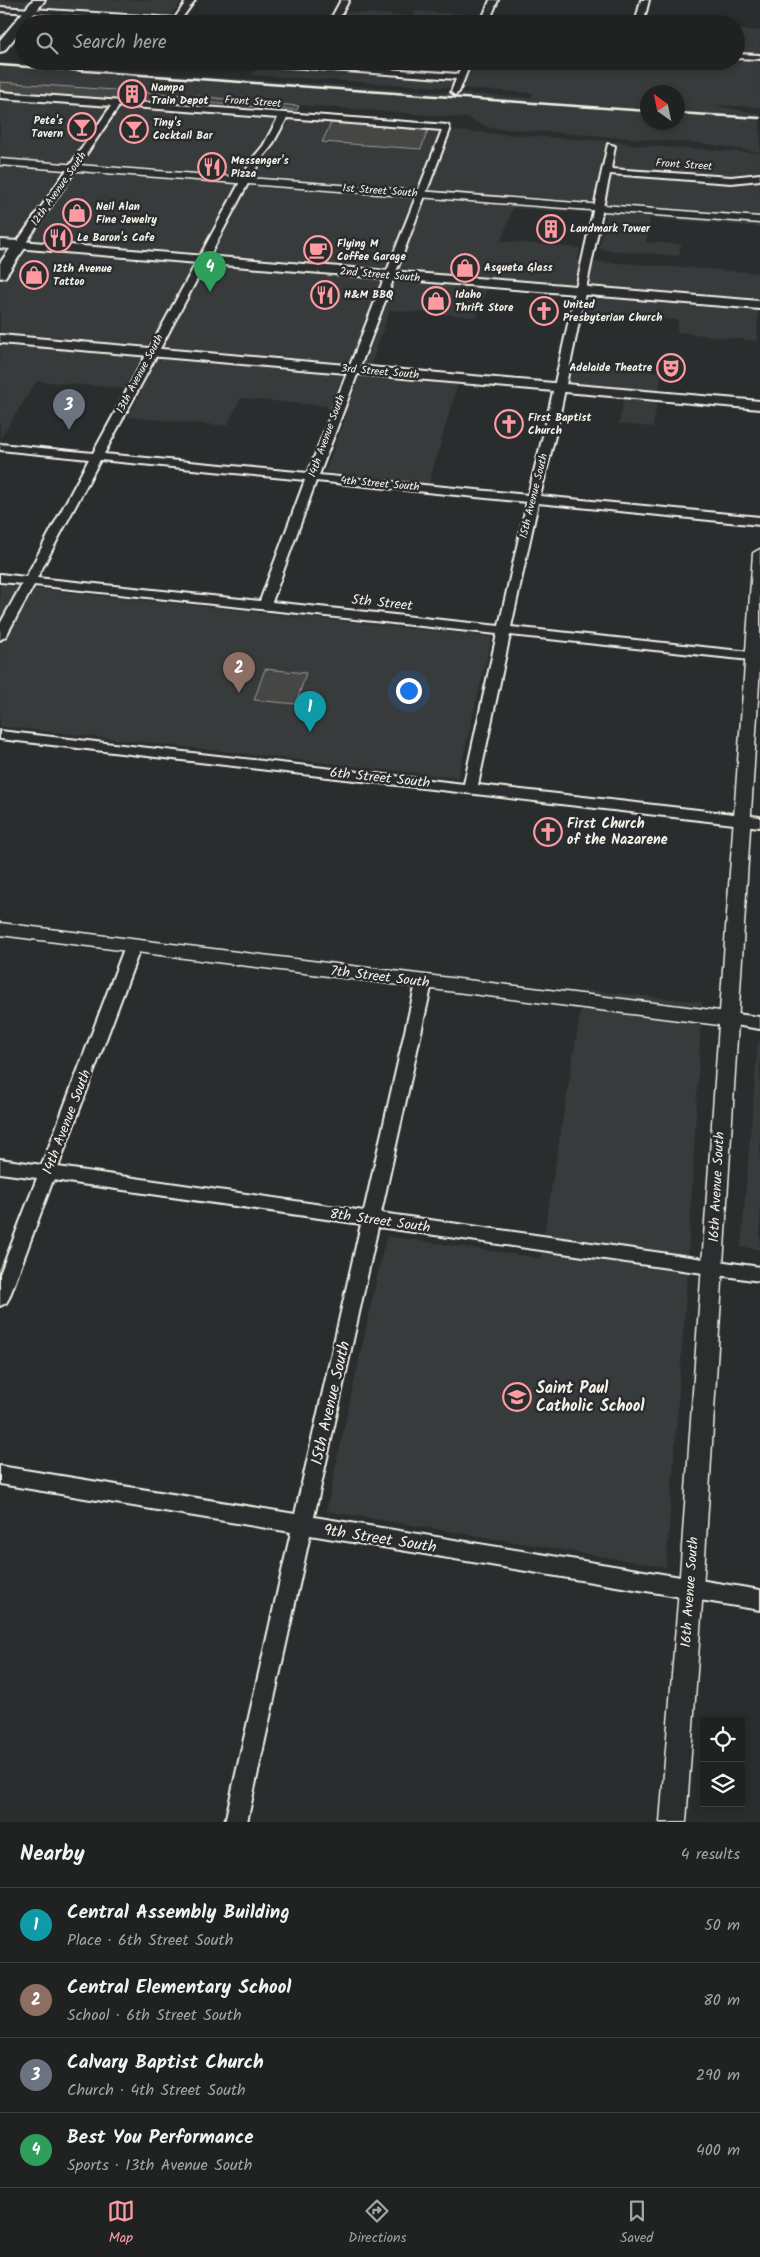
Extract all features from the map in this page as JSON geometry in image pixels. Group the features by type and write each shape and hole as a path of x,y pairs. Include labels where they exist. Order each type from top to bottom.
{"main road":[{"path":"27,15 39,0"},
{"path":"0,48 15,30"},
{"name":"2nd Street South","path":"0,244 760,305"},
{"name":"12th Avenue South","path":"0,274 20,246"},
{"name":"3rd Street South","path":"0,339 760,406"}],"street":[{"path":"180,15 191,0"},
{"path":"337,15 345,0"},
{"path":"488,15 494,0"},
{"path":"641,15 645,0"},
{"path":"0,9 103,15"},
{"path":"745,57 760,58"},
{"path":"361,70 460,77"},
{"path":"455,92 463,70"},
{"name":"Front Street","path":"0,95 445,127"},
{"name":"12th Avenue South","path":"20,246 117,103"},
{"name":"13th Avenue South","path":"0,636 245,181 284,115"},
{"name":"14th Avenue South","path":"264,606 388,275 446,130 445,127"},
{"name":"15th Avenue South","path":"470,788 611,146"},
{"name":"1st Street South","path":"0,162 760,220"},
{"name":"Front Street","path":"606,170 731,180 760,177"},
{"name":"4th Street South","path":"0,447 760,521"},
{"name":"16th Avenue South","path":"673,1822 691,1589 728,1019 757,657 760,553"},
{"name":"5th Street","path":"0,578 757,657"},
{"name":"6th Street South","path":"0,734 760,822"},
{"name":"7th Street South","path":"0,929 760,1024"},
{"name":"14th Avenue South","path":"0,1298 133,946"},
{"name":"15th Avenue South","path":"236,1822 424,983"},
{"name":"8th Street South","path":"0,1166 760,1274"},
{"name":"9th Street South","path":"0,1475 760,1600"}],"shaded area":[{"path":"0,0 182,0 171,15 139,15 0,6"},
{"path":"415,11 476,15 413,15"},
{"path":"344,12 396,15 342,15"},
{"path":"745,30 760,31 760,107 712,105 760,114 760,152 699,143 490,128 468,118 0,82 0,63 15,64 15,70 106,70 531,98 533,93 252,75 255,70 745,70"},
{"path":"0,82 185,95 299,106 297,110 205,103 202,107 0,91"},
{"path":"0,97 438,128 457,131 620,142 631,145 760,153 760,227 650,218 646,242 681,244 679,256 599,249 606,214 513,208 501,241 580,248 578,260 760,273 757,341 677,332 678,320 586,312 589,297 487,288 477,317 390,310 371,365 461,373 429,483 325,472 347,413 326,410 327,406 241,398 227,426 128,417 142,390 37,381 0,439"},
{"path":"331,123 428,130 421,149 322,142"},
{"path":"574,364 662,372 653,427 619,424 625,391 569,385"},
{"path":"0,585 492,637 458,778 0,726"},
{"path":"265,669 306,673 296,704 254,700"},
{"name":"Saint Paul Catholic School","path":"584,990 702,1002 687,1280 666,1567 326,1511 386,1236 540,1258"},
{"path":"758,1042 760,1042 760,1250 741,1247"}],"railway":[{"path":"0,65 15,66"},
{"path":"70,70 640,110"},
{"path":"685,113 760,118"}],"place":[{"name":"Nampa Train Depot","path":"132,94"},
{"name":"Pete's Tavern","path":"82,127"},
{"name":"Tiny's Cocktail Bar","path":"134,129"},
{"name":"Messenger's Pizza","path":"212,167"},
{"name":"Neil Alan Fine Jewelry","path":"77,213"},
{"name":"Landmark Tower","path":"551,229"},
{"name":"Le Baron's Cafe","path":"58,238"},
{"name":"Flying M Coffee Garage","path":"318,250"},
{"name":"Asqueta Glass","path":"465,268"},
{"name":"12th Avenue Tattoo","path":"34,275"},
{"name":"Best You Performance","path":"210,292"},
{"name":"H&M BBQ","path":"325,295"},
{"name":"Idaho Thrift Store","path":"436,301"},
{"name":"United Presbyterian Church","path":"544,311"},
{"name":"Adelaide Theatre","path":"671,368"},
{"name":"First Baptist Church","path":"509,424"},
{"name":"Calvary Baptist Church","path":"69,430"},
{"name":"Central Elementary School","path":"239,693"},
{"name":"Central Assembly Building","path":"310,732"},
{"name":"First Church of the Nazarene","path":"548,832"},
{"name":"Saint Paul Catholic School","path":"517,1397"}]}
